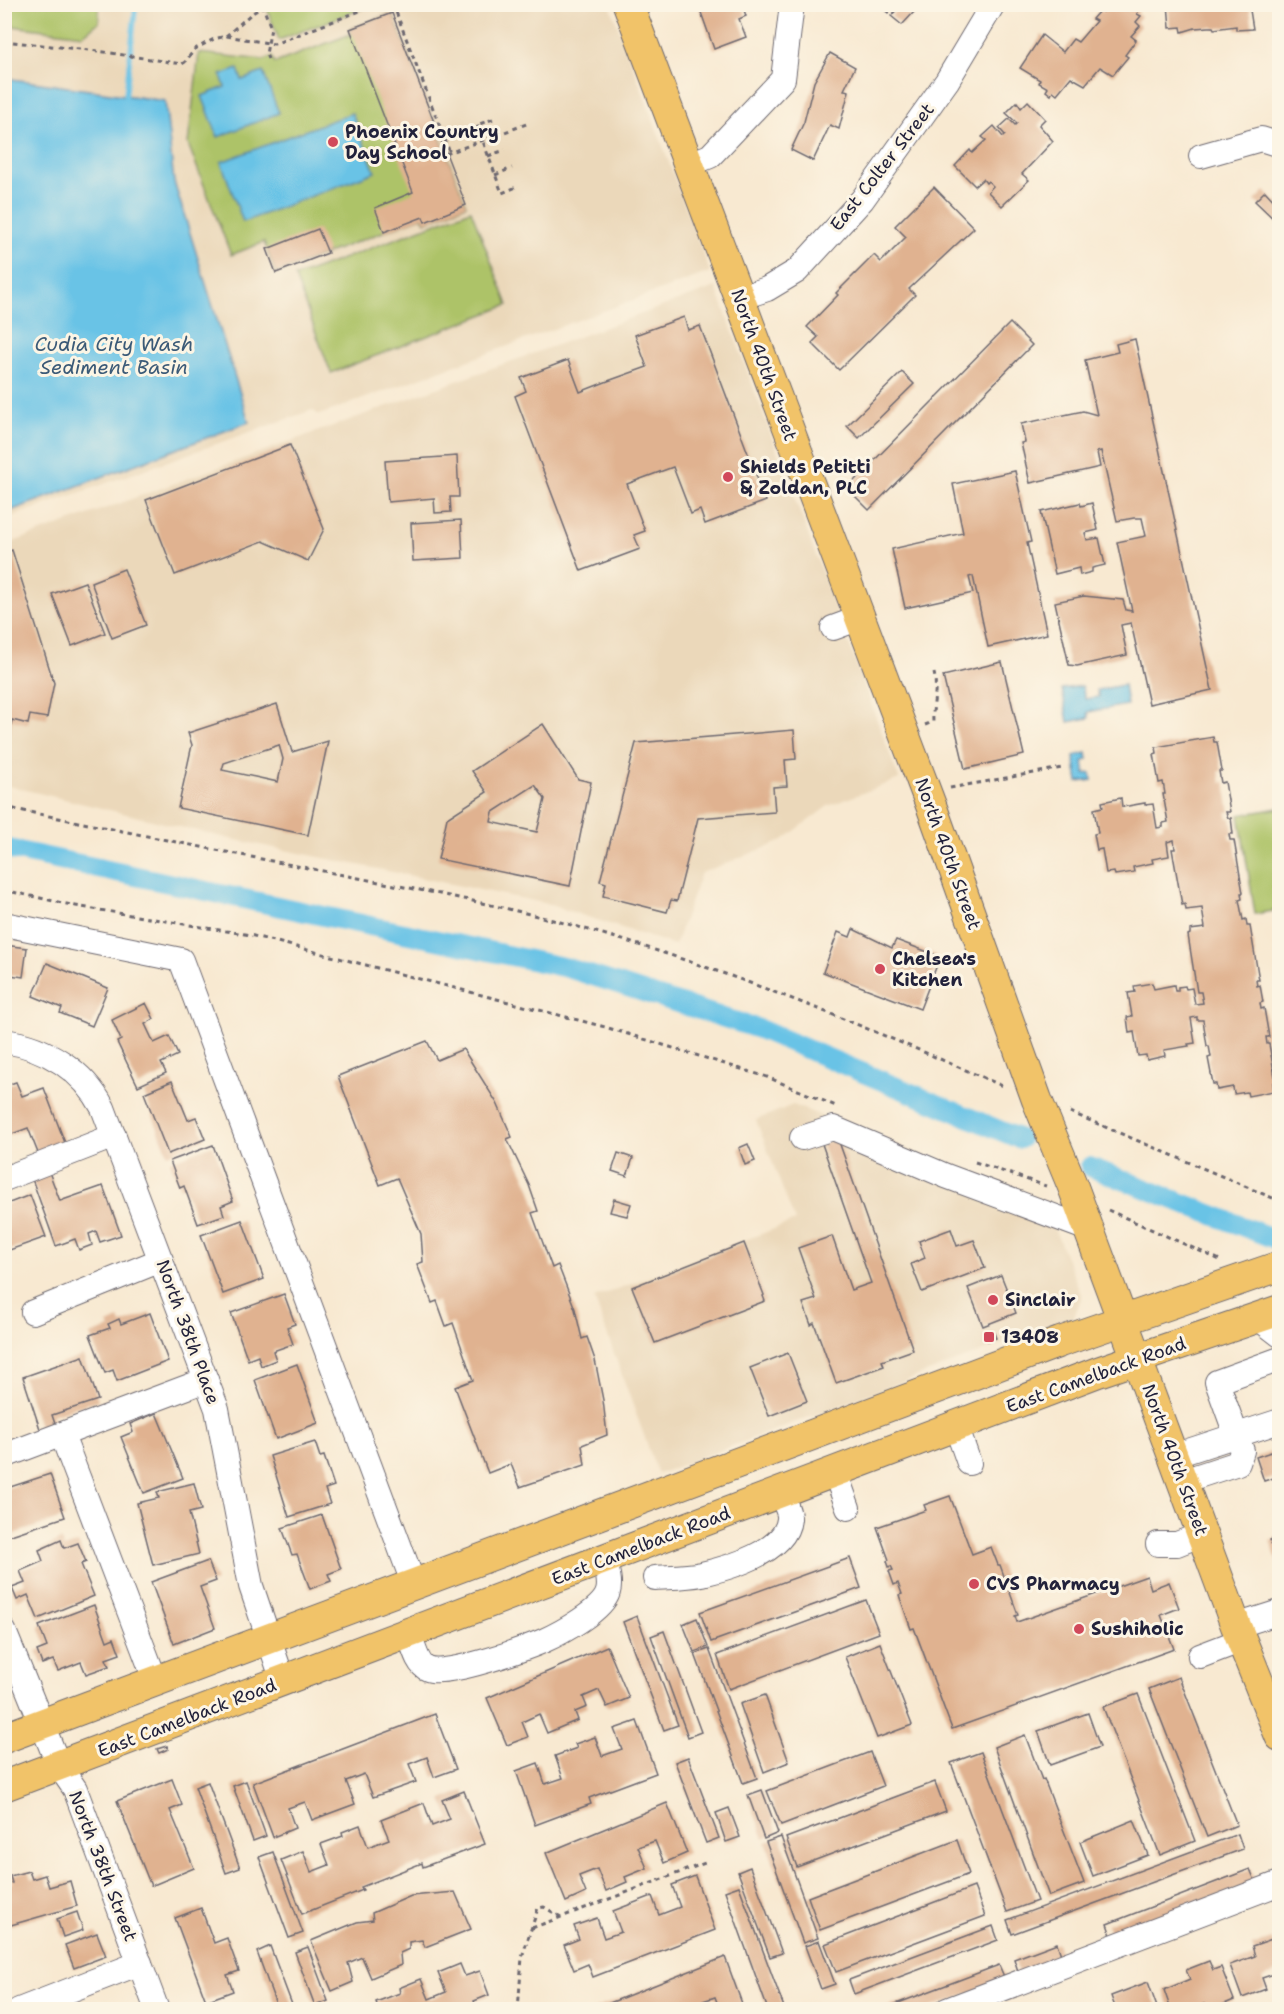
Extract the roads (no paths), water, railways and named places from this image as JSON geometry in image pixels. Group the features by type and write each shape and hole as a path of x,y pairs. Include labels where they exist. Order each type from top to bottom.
{"main road":[{"name":"North 40th Street","path":"628,4 740,298 847,623 937,822 1053,1111 1073,1187 1098,1220 1122,1320 1280,1736"},
{"path":"4,1738 1122,1320 1277,1267"},
{"name":"East Camelback Road","path":"4,1786 1137,1359 1272,1321"},
{"path":"630,1504 642,1546"}],"street":[{"path":"690,164 710,156 783,79 792,4"},
{"name":"East Colter Street","path":"740,298 767,289 797,271 862,200 947,81 993,4"},
{"path":"1201,156 1261,139 1280,146"},
{"path":"4,924 181,960 414,1585"},
{"name":"North 38th Place","path":"4,1041 42,1050 78,1075 97,1096 217,1409 251,1586 284,1681"},
{"path":"802,1138 833,1128 946,1176 1098,1220"},
{"path":"4,1179 114,1136"},
{"path":"33,1312 161,1260"},
{"path":"1178,1469 1238,1463 1242,1451 1216,1382 1280,1359"},
{"path":"4,1456 206,1380"},
{"path":"1236,1435 1280,1421"},
{"path":"956,1426 969,1463"},
{"path":"62,1435 156,1682"},
{"path":"835,1472 848,1508"},
{"path":"655,1578 700,1574 732,1566 768,1550 786,1531 789,1517 781,1493"},
{"path":"1158,1544 1177,1544 1202,1534"},
{"path":"409,1634 420,1662 426,1669 435,1671 460,1669 543,1641 589,1614 601,1604 609,1591 609,1577 604,1560"},
{"path":"1200,1656 1280,1612"},
{"path":"4,1631 42,1725"},
{"name":"North 38th Street","path":"42,1725 59,1766 75,1790 158,2010"},
{"path":"947,2010 1280,1883"},
{"path":"19,2010 140,1964"}],"water":[{"path":"238,69 242,80 263,72 279,113 218,137 202,96 225,87 221,75"},
{"name":"Cudia City Wash Sediment Basin","path":"5,78 165,101 174,182 249,422 5,513"},
{"path":"352,113 375,172 243,222 221,162"},
{"path":"1124,685 1127,705 1088,712 1089,718 1068,722 1062,689 1082,686 1085,699 1099,697 1097,690"},
{"path":"1087,753 1088,760 1083,761 1085,774 1091,773 1092,780 1078,782 1074,756"}],"waterway":[{"path":"125,101 136,4"},
{"path":"4,848 568,968 759,1029 1020,1139"},
{"path":"1090,1167 1280,1241"}],"place":[{"name":"Phoenix Country Day School","path":"333,142"},
{"name":"Shields Petitti & Zoldan, PLC","path":"728,477"},
{"name":"Chelsea's Kitchen","path":"880,969"},
{"name":"Sinclair","path":"993,1300"},
{"name":"13408","path":"989,1337"},
{"name":"CVS Pharmacy","path":"974,1584"},
{"name":"Sushiholic","path":"1079,1629"}]}
